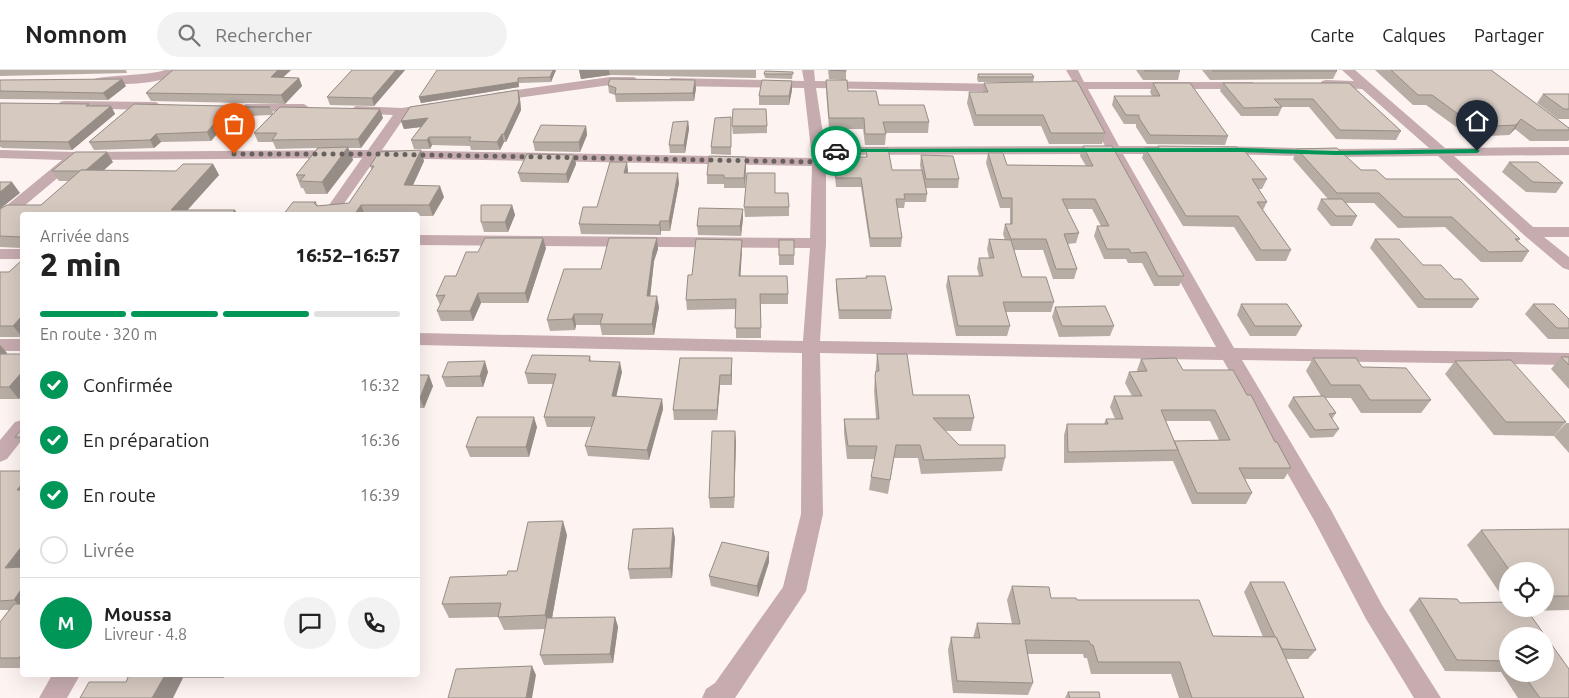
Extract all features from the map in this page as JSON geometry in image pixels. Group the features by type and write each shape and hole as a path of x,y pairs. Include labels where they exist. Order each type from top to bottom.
{"street":[{"path":"87,80 145,80 162,76 175,70"},
{"path":"1072,70 1114,150 1323,516 1374,612 1428,698"},
{"path":"1348,70 1529,232 1569,265"},
{"path":"715,698 724,692 794,591 812,514 811,347 818,243 819,156 809,78"},
{"path":"487,98 610,81 655,82 809,78 1025,87"},
{"path":"1318,84 1364,85"},
{"path":"1043,87 1258,85"},
{"path":"339,109 402,112 449,104"},
{"path":"49,105 166,106"},
{"path":"121,118 136,106"},
{"path":"233,107 320,109"},
{"path":"331,212 402,112"},
{"path":"0,219 91,143"},
{"path":"0,154 76,156 372,154 819,156 1183,150"},
{"path":"1202,150 1336,153 1569,151"},
{"path":"1529,232 1569,232"},
{"path":"420,240 818,243"},
{"path":"0,254 20,254"},
{"path":"420,339 1569,359"},
{"path":"0,346 20,345"},
{"path":"0,454 20,429"},
{"path":"52,698 66,677"}],"building":[{"path":"173,70 278,70 271,77 299,78 281,95 146,93"},
{"path":"352,70 396,70 372,98 327,97"},
{"path":"437,70 553,70 550,77 518,78 518,82 419,97"},
{"path":"1179,70 1180,71 1145,71"},
{"path":"1336,70 1337,71 1213,71"},
{"path":"1391,70 1491,70 1569,128 1569,130 1537,130 1521,119 1516,125 1476,127 1432,95 1418,95"},
{"path":"765,71 793,72 793,74 764,74"},
{"path":"978,74 1032,74 1034,77 979,77"},
{"path":"122,79 103,93 0,91 0,80"},
{"path":"610,79 695,80 693,93 615,94 616,88 608,85"},
{"path":"762,80 792,81 789,96 759,96"},
{"path":"826,80 847,80 848,91 876,91 879,105 924,105 929,122 883,122 886,134 865,134 864,118 829,118"},
{"path":"1077,81 1105,133 1051,133 1043,115 976,115 969,92 988,92 984,83"},
{"path":"1153,83 1190,83 1228,136 1150,135 1139,115 1126,115 1114,96 1160,96"},
{"path":"1223,83 1349,83 1401,131 1340,130 1313,99 1274,99 1282,107 1244,108"},
{"path":"518,90 519,102 504,134 502,134 497,142 469,141 471,137 429,137 427,140 411,140 428,118 401,121 410,107"},
{"path":"1543,94 1569,94 1569,109 1564,109"},
{"path":"0,103 111,106 68,142 0,141"},
{"path":"134,104 270,107 227,108 207,132 156,134 150,140 89,142"},
{"path":"280,107 380,109 358,139 272,140 277,133 254,133"},
{"path":"733,109 766,109 767,126 732,126"},
{"path":"731,117 731,147 711,147 715,118"},
{"path":"688,121 684,145 669,145 673,122"},
{"path":"541,125 586,126 579,142 533,142"},
{"path":"1083,146 1112,146 1184,276 1158,276 1146,252 1131,253 1129,249 1107,249 1097,226 1109,226 1095,199 1062,199 1079,233 1064,234 1077,269 1056,269 1046,239 1011,239 1005,224 1012,224 1012,198 1002,198 988,153 1003,153 1007,165 1093,166"},
{"path":"1158,146 1237,147 1239,150 1244,150 1267,179 1252,179 1267,202 1257,202 1291,250 1261,250 1238,216 1186,216 1145,148 1159,148"},
{"path":"348,147 322,182 300,181 305,175 296,175 318,148"},
{"path":"866,148 888,148 892,170 922,170 927,194 904,194 905,199 896,199 902,238 870,238 861,178 836,178 834,157 867,157"},
{"path":"1337,148 1361,170 1376,170 1386,179 1458,179 1520,239 1515,239 1529,251 1489,252 1452,217 1404,217 1379,193 1337,193 1297,149"},
{"path":"421,150 404,185 440,186 429,205 361,205 356,212 285,212 293,202 316,202 314,203 317,206 349,203 374,166 370,166 379,152"},
{"path":"75,152 107,152 86,170 52,171"},
{"path":"527,154 574,155 566,174 518,173"},
{"path":"921,155 953,156 959,179 926,179"},
{"path":"709,156 746,157 744,178 724,178 724,175 707,175"},
{"path":"610,162 627,162 624,173 678,173 669,221 660,221 659,225 579,224 583,207 597,207"},
{"path":"1509,162 1538,162 1563,183 1533,182"},
{"path":"183,164 213,164 171,210 235,210 233,212 20,212 20,237 0,236 0,209 7,205 41,205 81,170 176,171"},
{"path":"747,173 775,173 775,193 788,193 789,207 744,207"},
{"path":"0,182 12,182 0,192"},
{"path":"1321,199 1342,199 1357,216 1336,216"},
{"path":"481,205 512,205 505,222 481,222"},
{"path":"699,208 743,209 740,226 697,226"},
{"path":"485,238 543,238 525,293 478,293 470,311 437,311 445,295 436,296 445,276 456,276 466,252 478,252"},
{"path":"609,238 657,238 653,251 647,296 657,296 652,324 600,324 603,314 574,314 572,319 547,320 564,269 601,269"},
{"path":"696,239 742,240 739,276 787,276 788,294 760,294 761,328 735,328 736,299 686,300 688,275 692,275"},
{"path":"989,239 1011,240 1022,277 1046,277 1054,302 1003,302 1010,326 958,326 948,276 983,276 979,258 994,258"},
{"path":"1375,239 1399,239 1423,265 1441,265 1454,279 1461,279 1479,299 1425,299"},
{"path":"779,240 794,240 794,255 779,255"},
{"path":"20,262 20,318 13,326 0,326 0,272 9,272"},
{"path":"866,276 885,276 892,310 839,310 836,279 867,278"},
{"path":"1241,304 1287,304 1302,326 1255,326"},
{"path":"1533,304 1554,304 1569,319 1569,328 1557,328"},
{"path":"1105,306 1114,326 1062,326 1055,307"},
{"path":"0,354 20,354 20,374 9,387 0,387"},
{"path":"877,354 907,354 913,395 969,395 974,418 933,418 959,445 1005,445 1005,458 924,460 920,445 896,445 890,480 871,477 877,446 848,446 844,419 879,419 875,376 876,371 879,371"},
{"path":"532,355 590,356 589,361 620,362 612,396 662,399 647,450 585,446 595,417 544,417 556,374 525,373"},
{"path":"1561,357 1569,357 1569,365"},
{"path":"680,358 732,358 731,375 720,375 717,410 673,410"},
{"path":"1176,358 1183,370 1233,370 1247,395 1251,395 1275,442 1277,442 1291,468 1239,468 1252,493 1197,493 1178,450 1068,452 1067,424 1108,424 1106,419 1123,419 1114,396 1142,396 1129,372 1147,371 1141,359","holes":["1161,410 1215,410 1230,440 1174,441"]},
{"path":"1313,358 1356,358 1362,367 1406,368 1431,400 1370,400 1360,385 1331,385"},
{"path":"1511,360 1566,422 1506,422 1455,361"},
{"path":"485,361 480,376 442,377 448,362"},
{"path":"420,375 429,375 420,398"},
{"path":"1324,396 1336,413 1329,414 1339,429 1315,430 1293,397"},
{"path":"477,417 534,417 526,447 466,447"},
{"path":"712,431 735,431 734,497 709,498"},
{"path":"0,471 20,471 20,486 17,490 20,490 20,549 5,568 20,567 20,591 14,600 0,601"},
{"path":"563,521 545,615 498,617 501,603 442,604 450,577 507,575 508,571 517,571 528,522"},
{"path":"673,528 670,568 628,569 633,529"},
{"path":"1569,529 1569,596 1554,596 1554,562 1504,562 1481,530"},
{"path":"722,542 769,552 757,586 709,576"},
{"path":"1250,582 1284,582 1316,650 1282,649"},
{"path":"1012,586 1049,587 1051,598 1076,598 1077,600 1199,600 1213,636 1276,637 1304,698 1192,698 1180,662 1098,662 1093,645 1089,641 1025,640 1033,683 957,681 951,637 980,638 977,623 1020,624"},
{"path":"1419,598 1457,599 1460,603 1499,602 1499,617 1532,617 1539,627 1499,627 1499,661 1457,660"},
{"path":"14,604 20,604 19,658 0,658 0,622"},
{"path":"615,617 610,654 540,655 547,618"},
{"path":"1554,648 1569,669 1569,698 1540,698 1529,682 1554,682"},
{"path":"532,666 526,698 448,698 456,669"},
{"path":"128,677 164,677 152,698 80,698 89,682 126,682"},
{"path":"1068,692 1099,692 1100,698 1070,698"}],"way so far":[{"path":"234,154 372,154 818,162 819,151 836,151"}],"route":[{"path":"836,151 1242,150 1336,153 1477,151"}]}
